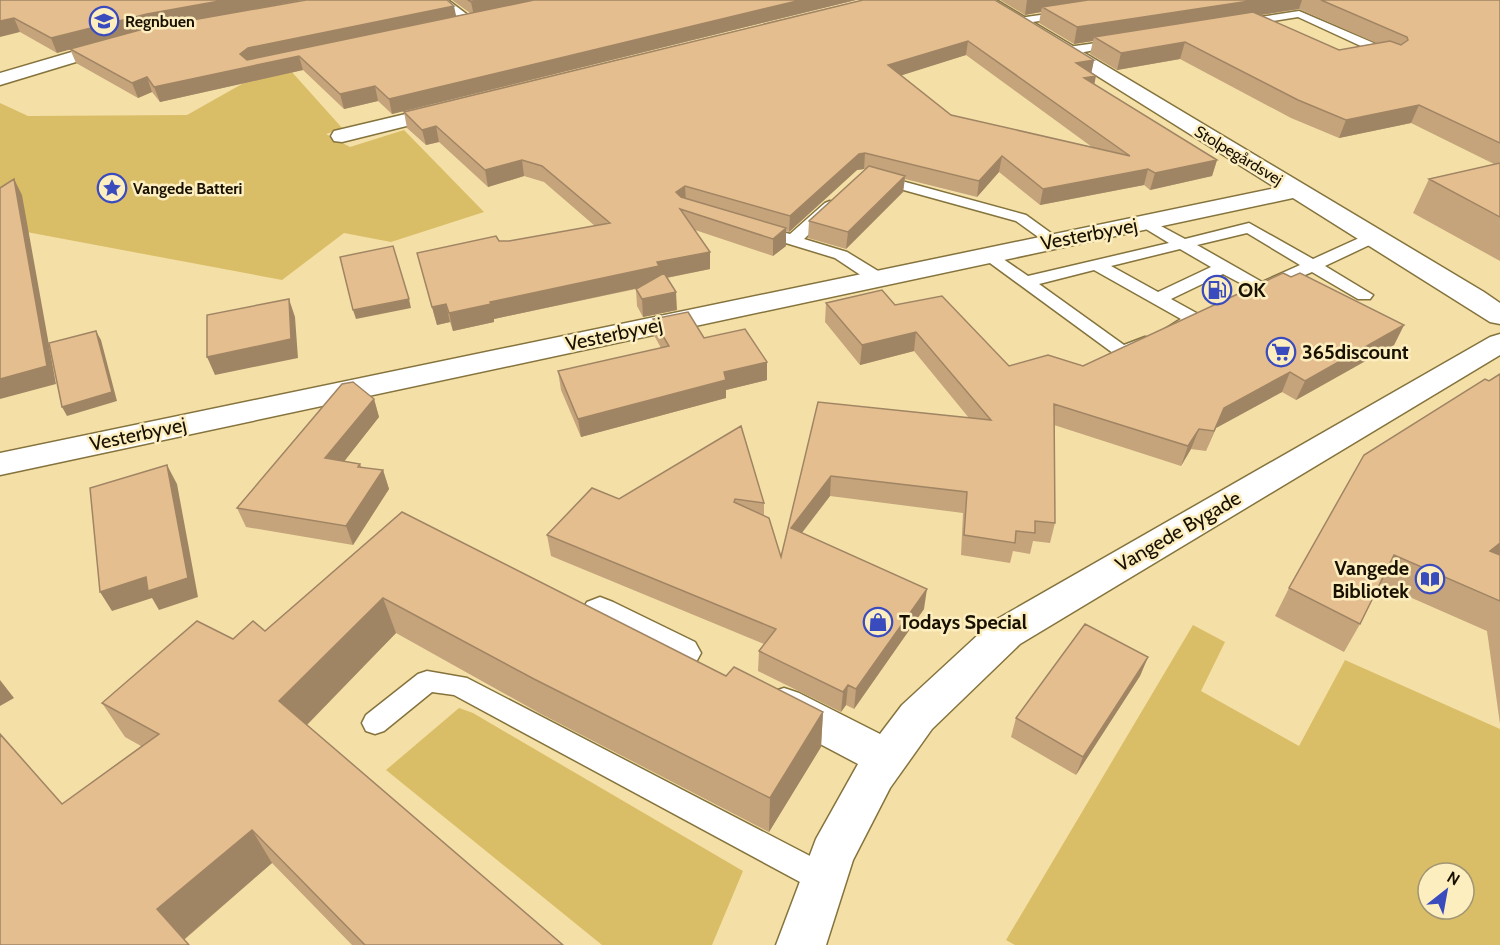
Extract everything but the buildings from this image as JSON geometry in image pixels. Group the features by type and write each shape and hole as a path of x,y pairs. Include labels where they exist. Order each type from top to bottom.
{"street":[{"name":"Stolpegårdsvej","path":"984,0 1374,237 1498,323"},
{"path":"0,79 132,40"},
{"path":"342,136 471,104"},
{"name":"Vesterbyvej","path":"0,464 1298,190"},
{"name":"Vangede Bygade","path":"801,945 832,854 875,774 916,717 1006,633 1498,323"},
{"path":"600,612 887,758"}],"lane":[{"path":"441,0 471,22"},
{"path":"1019,21 1084,11"},
{"path":"1227,26 1299,14 1389,54 1364,55"},
{"path":"1249,22 1270,32"},
{"path":"1068,51 1125,42"},
{"path":"864,175 1021,218 1054,241"},
{"path":"793,240 841,197"},
{"path":"1146,223 1261,289 1374,237"},
{"path":"1026,282 1249,228 1364,295"},
{"path":"772,234 841,255 876,278"},
{"path":"987,255 1123,352 1194,319 1096,265"},
{"path":"1157,299 1224,267"},
{"path":"375,723 428,681 458,685 824,879"}],"shaded area":[{"path":"291,71 343,129 326,134 350,147 404,130 484,212 391,242 344,233 282,280 0,227 0,103 28,116 187,115 249,80"},
{"path":"1193,625 1225,642 1201,691 1299,746 1345,660 1500,729 1500,945 1015,945 1006,940"},
{"path":"459,708 473,713 743,871 712,945 602,945 386,770"}],"place":[{"name":"Regnbuen","path":"104,21"},
{"name":"Vangede Batteri","path":"112,188"},
{"name":"OK","path":"1217,290"},
{"name":"365discount","path":"1281,352"},
{"name":"Vangede Bibliotek","path":"1430,579"},
{"name":"Todays Special","path":"878,622"}]}
